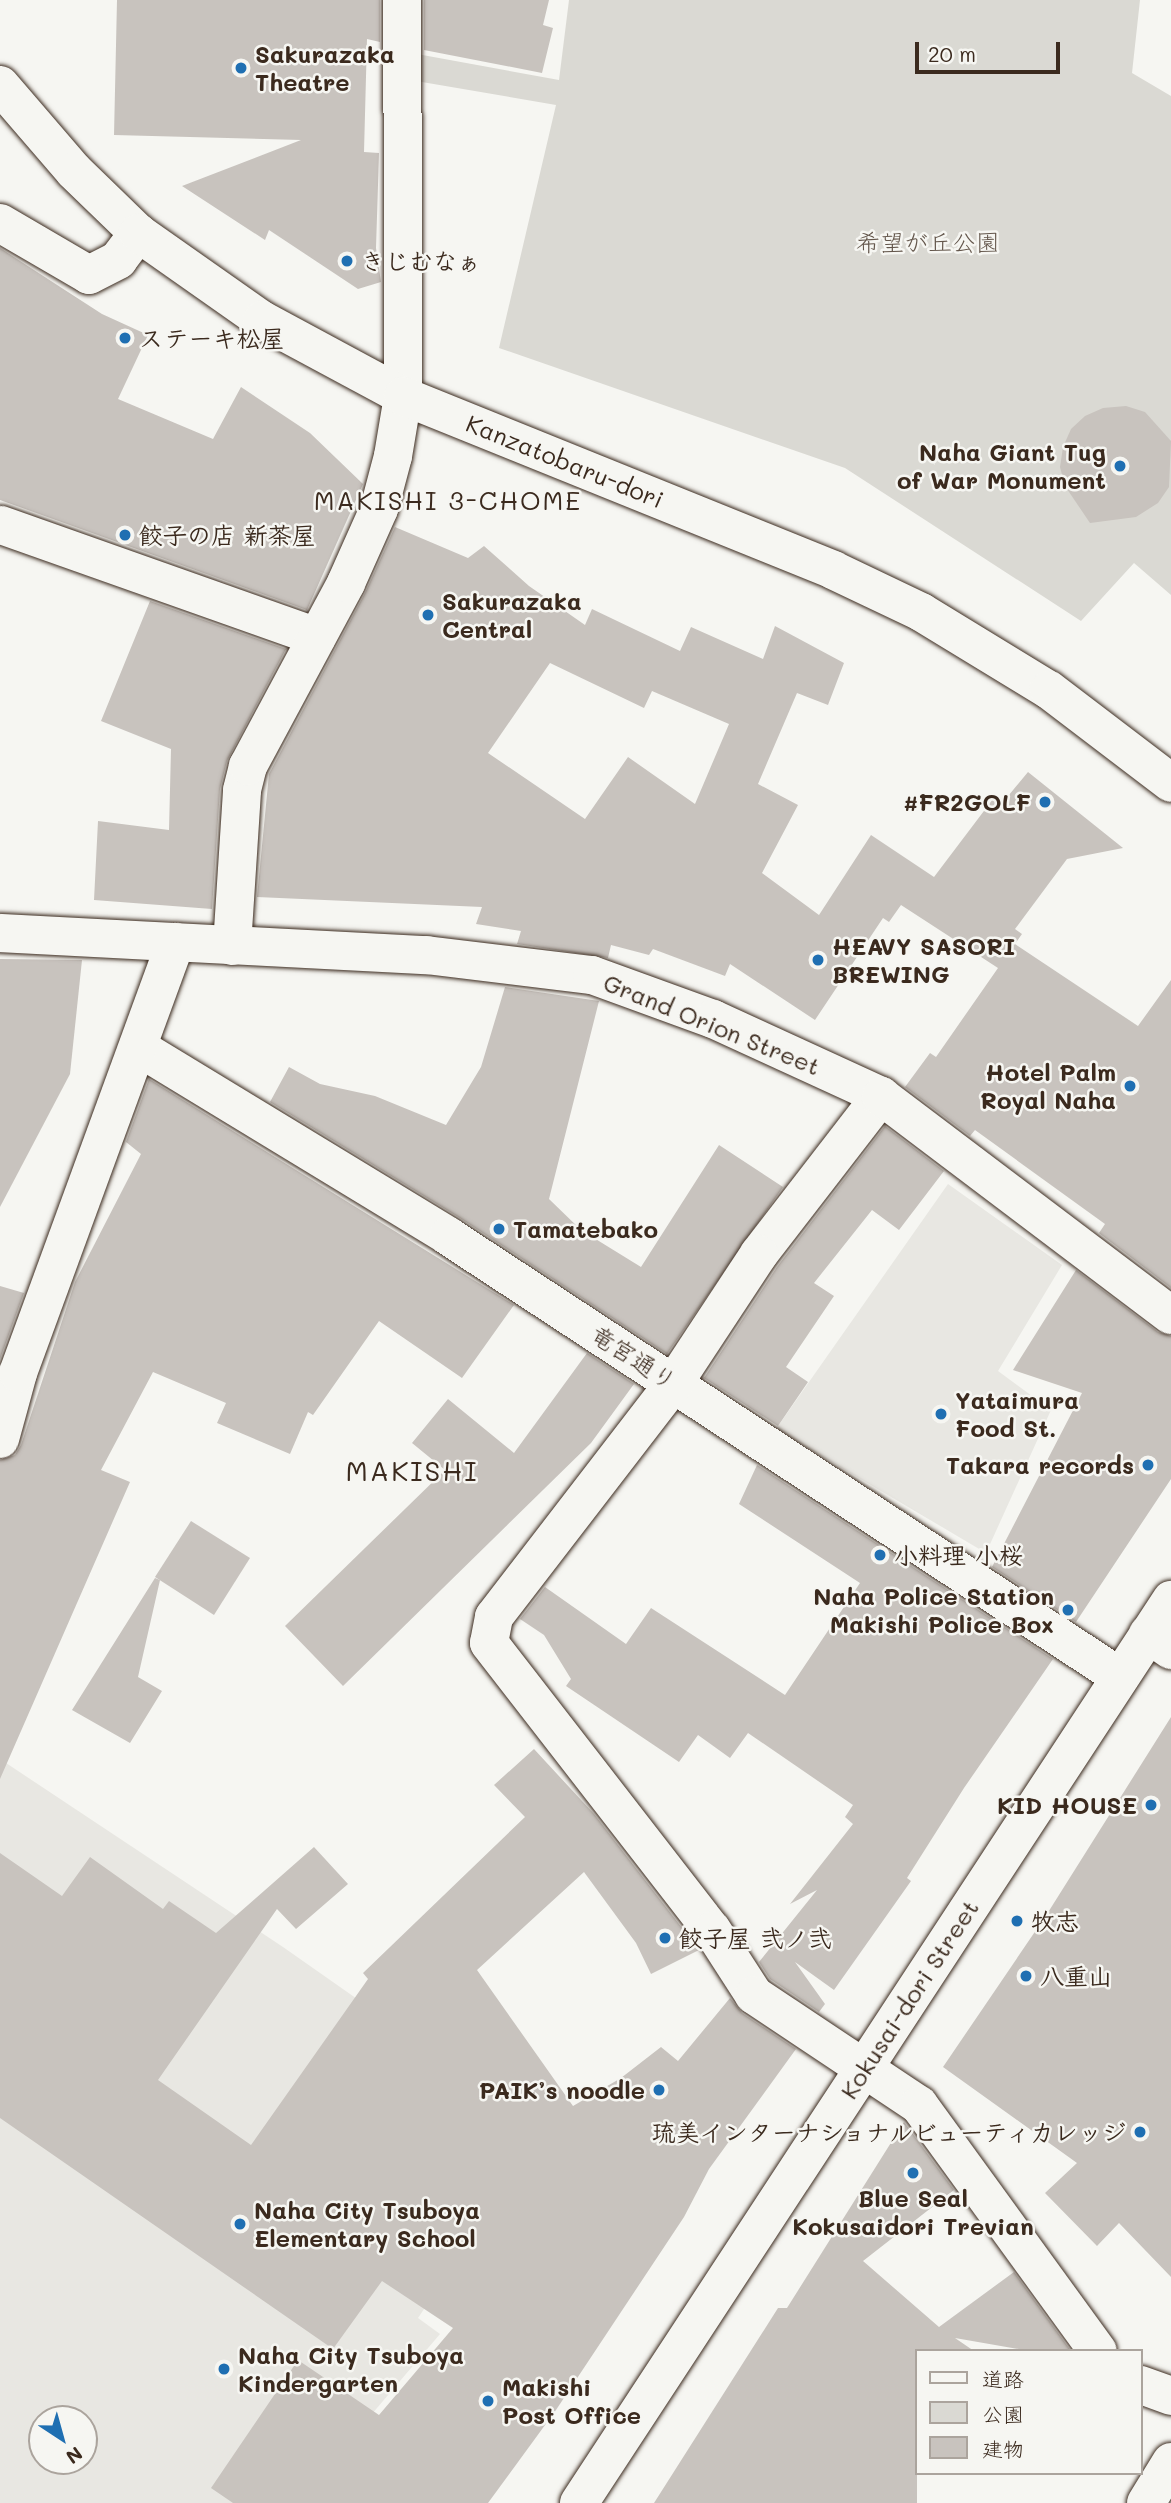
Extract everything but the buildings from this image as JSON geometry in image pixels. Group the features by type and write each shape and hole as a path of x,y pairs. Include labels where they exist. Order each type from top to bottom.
{"street":[{"path":"232,946 242,790 248,766 317,637 379,509 403,396 402,0"},
{"name":"Kanzatobaru-dori","path":"0,85 66,162 138,233 262,320 403,396 833,570 921,612 1049,690 1171,783"},
{"path":"0,223 89,275 118,260 138,233"},
{"path":"1,525 317,637"},
{"name":"Grand Orion Street","path":"0,933 426,955 592,975 713,1019 881,1096 1171,1315"},
{"path":"0,1439 18,1373 141,1049 176,942"},
{"name":"竜宮通り","path":"141,1049 448,1236 1120,1677"},
{"path":"881,1096 759,1254 674,1383 494,1617 489,1643 712,1930 754,1995 919,2105 1097,2349"},
{"name":"Kokusai-dori Street","path":"579,2503 1120,1677 1160,1642 1171,1600"},
{"path":"1143,2386 1171,2396"},
{"path":"1146,2503 1171,2462"}],"shaded area":[{"path":"948,1184 1062,1265 998,1371 1051,1410 986,1553 776,1429"},
{"name":"Naha City Tsuboya Elementary School","path":"0,1759 283,1947 544,2130 418,2318 440,2334 320,2475 277,2503 0,2503"}],"green space":[{"name":"希望が丘公園","path":"569,0 1140,0 1132,73 1171,96 1171,595 1134,563 1081,621 845,468 499,348 556,105 416,81 417,54 559,80"}],"place":[{"name":"Sakurazaka Theatre","path":"241,68"},
{"name":"きじむなぁ","path":"347,261"},
{"name":"ステーキ松屋","path":"125,338"},
{"name":"Naha Giant Tug of War Monument","path":"1120,466"},
{"name":"餃子の店 新茶屋","path":"125,535"},
{"name":"Sakurazaka Central","path":"428,615"},
{"name":"#FR2GOLF","path":"1045,802"},
{"name":"HEAVY SASORI BREWING","path":"818,960"},
{"name":"Hotel Palm Royal Naha","path":"1130,1086"},
{"name":"Tamatebako","path":"499,1229"},
{"name":"Yataimura Food St.","path":"941,1414"},
{"name":"Takara records","path":"1148,1465"},
{"name":"小料理 小桜","path":"880,1555"},
{"name":"Naha Police Station Makishi Police Box","path":"1068,1610"},
{"name":"KID HOUSE","path":"1151,1805"},
{"name":"牧志","path":"1017,1921"},
{"name":"餃子屋 弐ノ弐","path":"665,1938"},
{"name":"八重山","path":"1026,1976"},
{"name":"PAIK’s noodle","path":"659,2090"},
{"name":"琉美インターナショナルビューティカレッジ","path":"1140,2132"},
{"name":"Blue Seal Kokusaidori Trevian","path":"913,2173"},
{"name":"Naha City Tsuboya Elementary School","path":"240,2224"},
{"name":"Naha City Tsuboya Kindergarten","path":"224,2369"},
{"name":"Makishi Post Office","path":"488,2401"}],"district":[{"name":"MAKISHI 3-CHOME","path":"448,501"},
{"name":"MAKISHI","path":"412,1470"}]}
